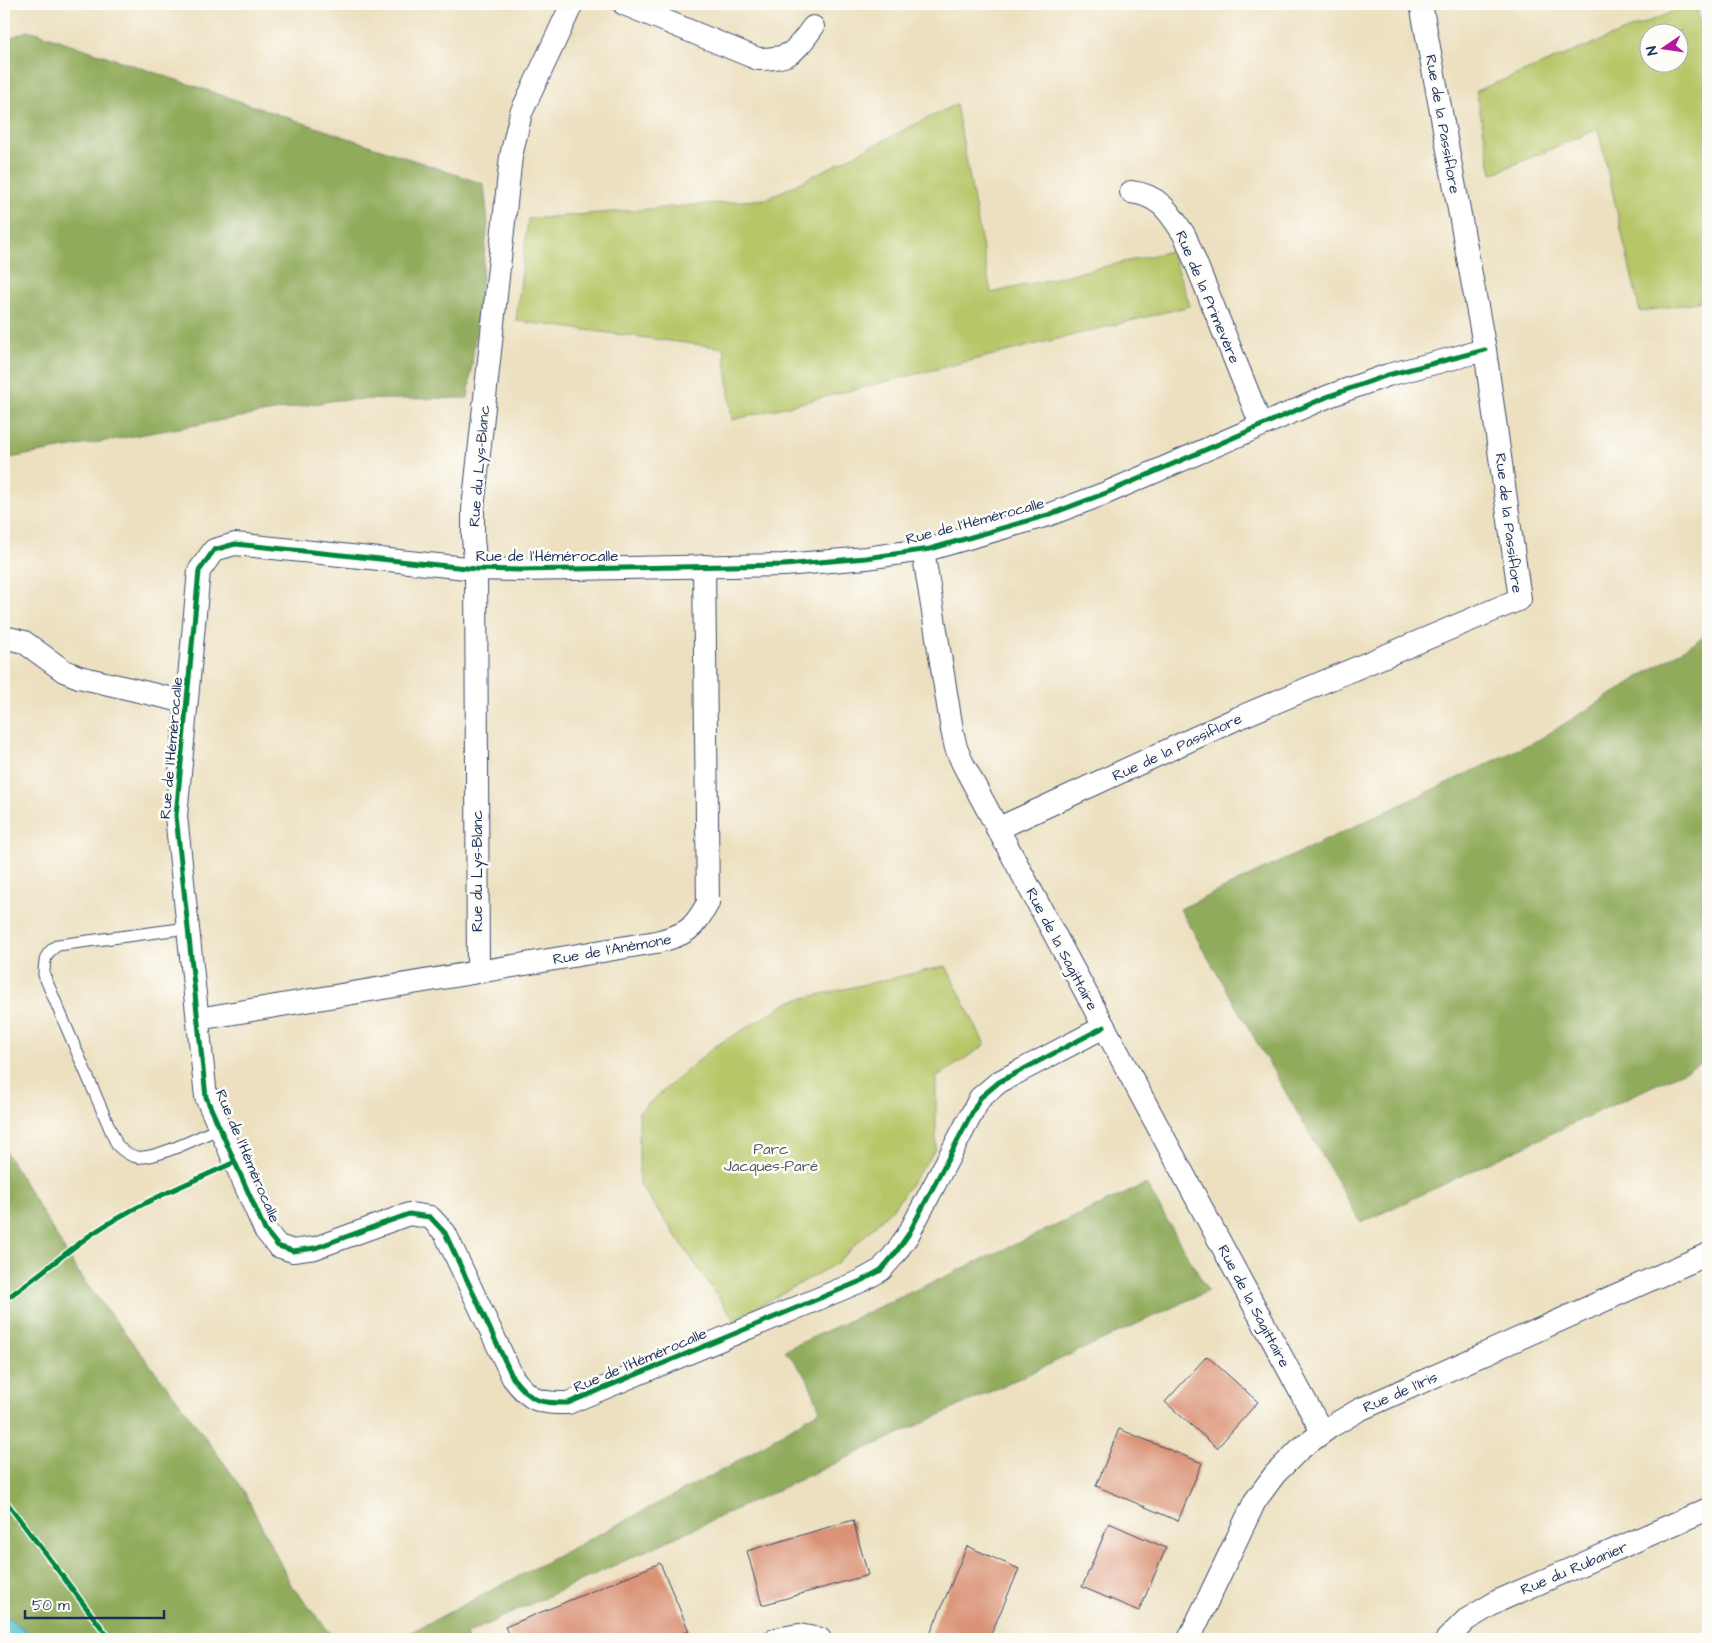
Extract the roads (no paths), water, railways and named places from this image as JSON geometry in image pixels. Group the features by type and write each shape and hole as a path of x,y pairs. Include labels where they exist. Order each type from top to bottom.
{"street":[{"name":"Rue du Lys-Blanc","path":"478,972 476,569 473,509 510,156 521,114 572,4"},
{"path":"624,4 758,59 776,59 790,54 798,47 812,27"},
{"name":"Rue de la Passiflore","path":"997,829 1238,718 1520,599 1485,350 1421,4"},
{"name":"Rue de la Primevère","path":"1131,192 1143,193 1156,200 1170,214 1185,236 1261,425"},
{"name":"Rue de l'Hémérocalle","path":"1104,1027 999,1082 980,1098 908,1234 894,1256 881,1270 861,1281 568,1403 545,1403 526,1394 513,1378 445,1233 430,1217 409,1214 315,1248 293,1251 278,1246 265,1230 206,1097 176,816 199,571 214,550 235,544 476,569 520,570 784,565 866,558 922,550 1057,512 1106,493 1329,396 1388,375 1485,350"},
{"name":"Rue de la Sagittaire","path":"922,550 956,748 963,764 1322,1432"},
{"name":"Rue de l'Anémone","path":"198,1019 656,942 680,936 696,923 708,903 704,566"},
{"path":"4,637 24,642 64,671 79,677 186,702"},
{"name":"Rue de l'Iris","path":"1189,1639 1255,1501 1275,1474 1300,1449 1322,1432 1359,1410 1706,1261"},
{"name":"Rue du Rubanier","path":"1447,1639 1466,1620 1498,1600 1708,1508"},
{"path":"776,1639 798,1635 820,1639"}],"lane":[{"path":"188,928 58,945 49,950 44,959 44,975 117,1145 128,1154 138,1157 150,1157 220,1128"}],"water":[{"path":"4,1613 16,1624 40,1639 4,1639"}],"park label":[{"name":"Parc Jacques-Paré","path":"771,1158"}]}
